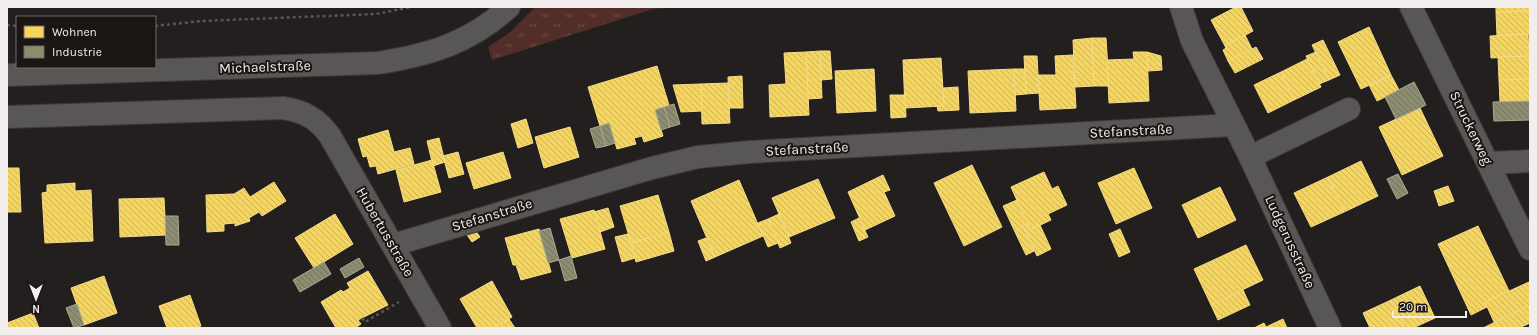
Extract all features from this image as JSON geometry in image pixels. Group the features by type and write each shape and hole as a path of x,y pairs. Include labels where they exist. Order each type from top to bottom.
{"street":[{"name":"Michaelstraße","path":"7,75 378,63 425,54 462,40 483,28 508,7"},
{"name":"Ludgerusstraße","path":"1181,7 1192,41 1250,157 1330,328"},
{"name":"Struckerweg","path":"1411,7 1530,249"},
{"name":"Hubertusstraße","path":"7,117 283,108 312,117 322,125 330,136 440,328"},
{"path":"1250,157 1349,109"},
{"name":"Stefanstraße","path":"393,245 652,168 698,157 750,152 1233,125"},
{"path":"1489,163 1530,161"}],"path":[{"path":"156,26 201,21 376,14 410,7"},
{"path":"362,318 365,322 418,290"}],"green space":[{"path":"535,7 686,7 653,9 492,60 488,47 509,33"}],"building: Wohnen":[{"path":"1236,7 1241,7 1253,31 1225,46 1211,20"},
{"path":"1496,7 1530,7 1530,11 1496,12"},
{"path":"1530,11 1530,34 1497,36 1496,12"},
{"path":"1369,27 1391,75 1361,89 1338,42"},
{"path":"1528,34 1529,56 1491,58 1490,36"},
{"path":"1245,35 1252,49 1228,61 1223,50 1226,48 1225,46"},
{"path":"1092,38 1094,86 1075,87 1073,40"},
{"path":"1092,38 1106,38 1109,86 1094,86"},
{"path":"1323,40 1340,75 1329,80 1312,45"},
{"path":"1256,47 1263,59 1235,73 1228,61"},
{"path":"820,51 830,51 832,79 821,80"},
{"path":"820,51 822,98 808,99 806,52"},
{"path":"806,52 809,115 770,117 769,85 786,84 784,53"},
{"path":"1133,52 1147,52 1149,101 1109,103 1107,60 1134,59"},
{"path":"1147,52 1161,56 1162,70 1148,71"},
{"path":"1316,52 1329,80 1319,84 1306,56"},
{"path":"1073,55 1076,108 1040,110 1038,75 1056,75 1055,56"},
{"path":"1024,56 1037,56 1039,93 1026,94"},
{"path":"1529,56 1530,79 1499,80 1498,57"},
{"path":"941,58 944,106 905,108 903,60"},
{"path":"1307,59 1321,87 1294,100 1281,72"},
{"path":"657,66 669,105 655,110 663,136 644,142 642,136 634,138 636,144 617,149 609,123 600,126 588,87"},
{"path":"874,69 876,111 837,113 835,71"},
{"path":"1014,69 1016,111 970,113 968,71"},
{"path":"1014,69 1025,69 1026,94 1015,95"},
{"path":"1281,72 1294,100 1268,113 1254,85"},
{"path":"1391,75 1399,90 1377,101 1369,85"},
{"path":"742,76 743,108 729,108 728,77"},
{"path":"1530,79 1530,101 1500,102 1499,80"},
{"path":"728,83 730,123 702,124 701,84"},
{"path":"701,84 702,111 681,112 673,85"},
{"path":"958,87 959,110 938,111 937,106 944,106 943,88"},
{"path":"890,95 905,95 906,117 891,118"},
{"path":"1420,108 1443,156 1402,175 1379,127"},
{"path":"526,119 533,143 518,148 511,124"},
{"path":"570,127 579,157 544,168 535,137"},
{"path":"388,130 394,152 410,148 414,164 378,174 376,166 370,167 367,156 363,157 358,139"},
{"path":"439,138 445,162 433,166 427,141"},
{"path":"458,152 464,174 449,178 443,156"},
{"path":"503,152 511,178 474,189 466,163"},
{"path":"432,160 441,192 404,202 396,170"},
{"path":"1361,161 1378,196 1344,212 1328,177"},
{"path":"972,165 1002,227 964,246 934,183"},
{"path":"7,168 19,168 21,212 7,212"},
{"path":"1134,168 1152,208 1116,224 1098,183"},
{"path":"1044,172 1052,189 1058,186 1067,205 1048,214 1051,220 1030,230 1011,187"},
{"path":"883,175 890,190 884,192 895,216 865,230 848,192"},
{"path":"1328,177 1344,212 1311,227 1294,193"},
{"path":"818,179 835,218 789,237 772,198"},
{"path":"739,180 763,236 715,257 691,201"},
{"path":"274,182 286,201 262,216 259,212 249,218 250,221 235,226 235,223 224,224 224,231 207,232 206,195 234,194 244,188 250,197"},
{"path":"75,183 75,191 91,190 93,241 45,243 42,193 47,192 47,185"},
{"path":"1448,186 1454,201 1439,206 1434,191"},
{"path":"1220,187 1236,220 1198,238 1182,205"},
{"path":"658,195 669,232 631,243 620,206"},
{"path":"164,198 166,235 120,237 119,199"},
{"path":"1017,200 1028,224 1015,232 1003,206"},
{"path":"608,208 614,227 600,232 594,212"},
{"path":"594,210 605,249 572,258 560,219"},
{"path":"335,214 353,244 314,268 295,238"},
{"path":"779,214 791,243 780,248 768,219"},
{"path":"859,218 868,237 859,241 851,222"},
{"path":"768,219 778,243 768,247 758,223"},
{"path":"1028,224 1030,230 1040,225 1051,249 1037,256 1023,226"},
{"path":"1478,226 1509,291 1485,302 1487,307 1471,315 1438,244"},
{"path":"1024,227 1034,251 1026,255 1015,232"},
{"path":"539,229 551,272 521,280 516,265 513,265 505,238"},
{"path":"1120,229 1130,252 1119,257 1109,234"},
{"path":"475,230 480,237 472,242 467,235"},
{"path":"669,232 674,251 636,262 631,243"},
{"path":"628,234 635,258 622,262 615,237"},
{"path":"706,238 715,257 706,261 698,241"},
{"path":"1246,245 1263,280 1211,305 1194,269"},
{"path":"368,271 388,305 358,320 361,324 355,328 336,328 321,302 341,290 343,292 350,288 347,283"},
{"path":"104,276 117,313 84,325 71,288"},
{"path":"492,281 512,317 493,328 477,328 460,299"},
{"path":"1529,282 1530,305 1494,322 1485,302"},
{"path":"1420,286 1435,318 1413,328 1405,328 1391,300"},
{"path":"1243,290 1250,305 1218,320 1211,305"},
{"path":"190,295 201,326 194,328 167,328 159,306"},
{"path":"1391,300 1405,328 1370,328 1363,313"},
{"path":"1530,305 1530,323 1519,328 1483,328"},
{"path":"33,313 39,328 7,328 7,323"},
{"path":"509,319 515,328 493,328"},
{"path":"1283,319 1287,328 1254,328 1264,323 1266,327"}],"building: Industrie":[{"path":"1414,82 1426,105 1396,119 1385,97"},
{"path":"1530,101 1530,120 1494,121 1493,102"},
{"path":"674,104 680,124 670,127 664,107"},
{"path":"664,107 670,127 661,130 655,110"},
{"path":"609,123 615,143 606,146 600,126"},
{"path":"600,126 606,146 596,148 590,129"},
{"path":"1398,174 1408,193 1397,199 1387,179"},
{"path":"165,216 178,216 179,245 166,245"},
{"path":"550,228 559,260 548,263 539,231"},
{"path":"571,256 577,278 565,281 559,260"},
{"path":"359,258 364,267 345,278 340,269"},
{"path":"324,262 331,274 300,292 293,280"},
{"path":"77,304 84,325 74,328 66,308"}]}
